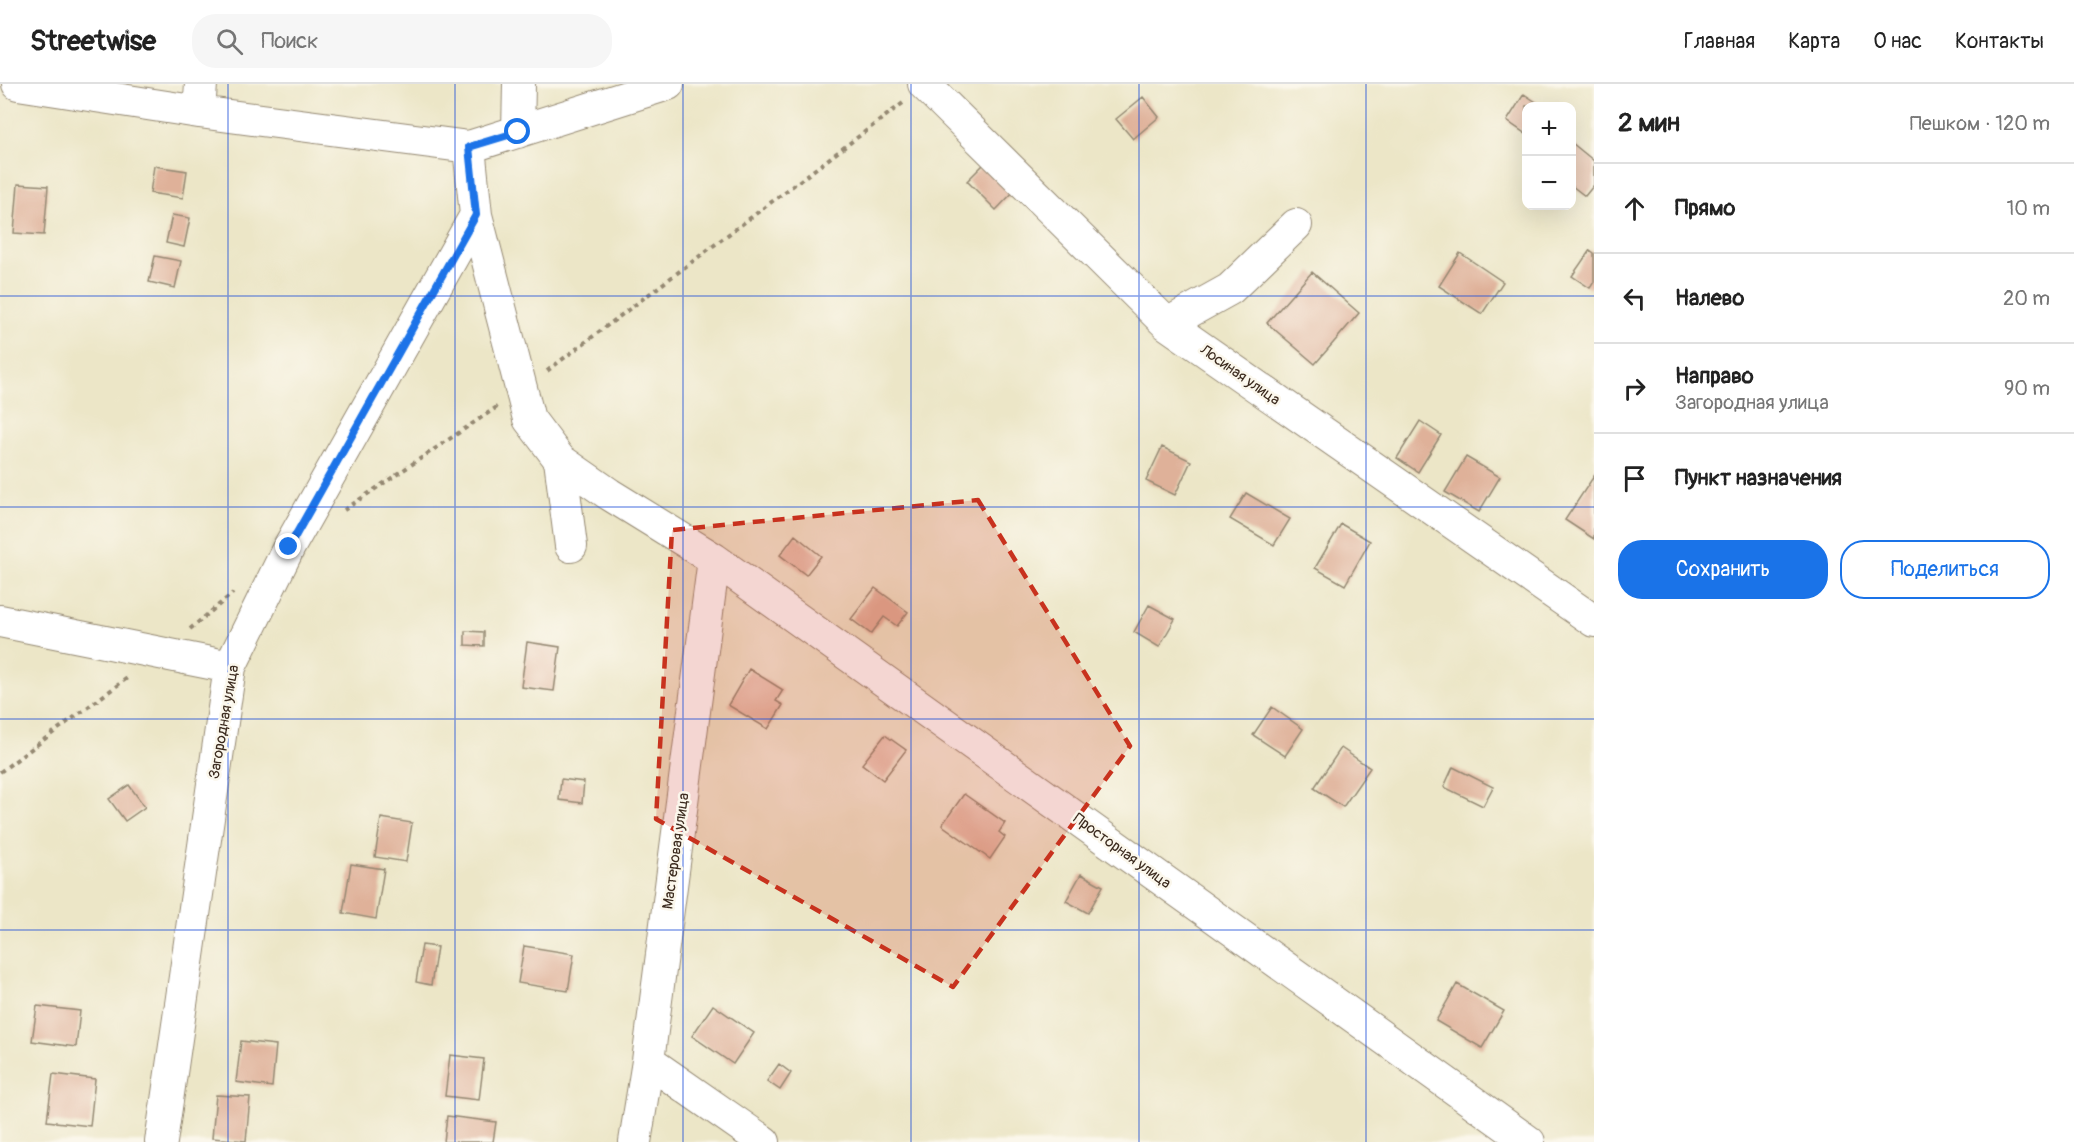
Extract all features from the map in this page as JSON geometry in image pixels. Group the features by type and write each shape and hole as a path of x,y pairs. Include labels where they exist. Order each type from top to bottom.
{"street":[{"path":"18,84 200,98 469,147 668,84"},
{"path":"518,132 519,84"},
{"name":"Лосиная улица","path":"925,85 1167,324 1594,621"},
{"path":"469,147 476,215 521,391 529,419 560,460 572,546"},
{"name":"Загородная улица","path":"161,1142 230,667 289,547 476,215"},
{"path":"1167,324 1230,289 1296,225"},
{"name":"Просторная улица","path":"560,460 609,494 714,559 1529,1142"},
{"name":"Мастеровая улица","path":"635,1142 648,1061 714,559"},
{"path":"0,621 230,667"},
{"path":"648,1061 764,1142"}],"path":[{"path":"337,514 521,391 925,85"},
{"path":"0,772 162,652 234,592"}],"highlighted area":[{"path":"978,500 1130,746 953,987 656,819 672,530"}],"building":[{"path":"1524,94 1536,102 1522,102 1522,131 1507,121"},
{"path":"1143,97 1159,117 1133,139 1116,119"},
{"path":"1576,146 1594,161 1594,185 1585,196 1576,189"},
{"path":"990,158 1019,186 996,210 967,181"},
{"path":"154,166 187,171 183,198 150,193"},
{"path":"18,184 48,186 44,235 14,233"},
{"path":"172,215 190,218 184,247 166,243"},
{"path":"1590,250 1594,253 1594,282 1590,288 1572,276"},
{"path":"1460,253 1503,282 1482,314 1439,286"},
{"path":"155,256 181,261 175,288 149,282"},
{"path":"1312,272 1359,313 1315,364 1267,323"},
{"path":"1420,421 1441,435 1418,472 1397,458"},
{"path":"1162,447 1191,461 1175,495 1146,481"},
{"path":"1466,457 1500,477 1479,512 1445,492"},
{"path":"1594,476 1594,539 1565,520"},
{"path":"1246,493 1290,519 1274,545 1230,519"},
{"path":"1341,524 1370,541 1345,585 1315,568"},
{"path":"795,535 821,556 806,575 780,555"},
{"path":"875,588 908,612 897,626 884,617 871,634 851,619"},
{"path":"1149,605 1175,619 1159,647 1134,632"},
{"path":"465,631 484,632 484,646 465,645"},
{"path":"527,642 560,647 554,691 521,687"},
{"path":"749,669 783,690 776,701 783,705 768,729 728,705"},
{"path":"1272,707 1303,729 1285,756 1253,735"},
{"path":"885,735 906,750 883,780 862,764"},
{"path":"1341,748 1370,768 1343,807 1314,788"},
{"path":"1453,767 1493,787 1483,806 1444,787"},
{"path":"561,779 584,782 582,803 559,800"},
{"path":"129,785 145,807 125,821 109,799"},
{"path":"964,794 1005,823 999,832 1005,837 990,859 942,825"},
{"path":"381,818 412,823 406,862 375,857"},
{"path":"351,864 384,869 376,919 343,913"},
{"path":"1081,874 1103,886 1088,913 1066,901"},
{"path":"422,945 437,947 431,985 416,982"},
{"path":"524,946 574,954 568,991 518,983"},
{"path":"1457,984 1504,1011 1482,1048 1436,1021"},
{"path":"713,1005 754,1033 733,1064 692,1036"},
{"path":"37,1006 80,1011 76,1047 32,1041"},
{"path":"241,1041 276,1045 272,1087 236,1082"},
{"path":"450,1055 484,1059 479,1100 445,1096"},
{"path":"779,1064 791,1073 780,1090 767,1081"},
{"path":"53,1074 95,1079 90,1126 47,1121"},
{"path":"216,1095 250,1097 246,1141 212,1138"},
{"path":"447,1116 496,1122 493,1142 444,1142"}],"route":[{"path":"289,547 476,215 469,147 518,132"}]}
